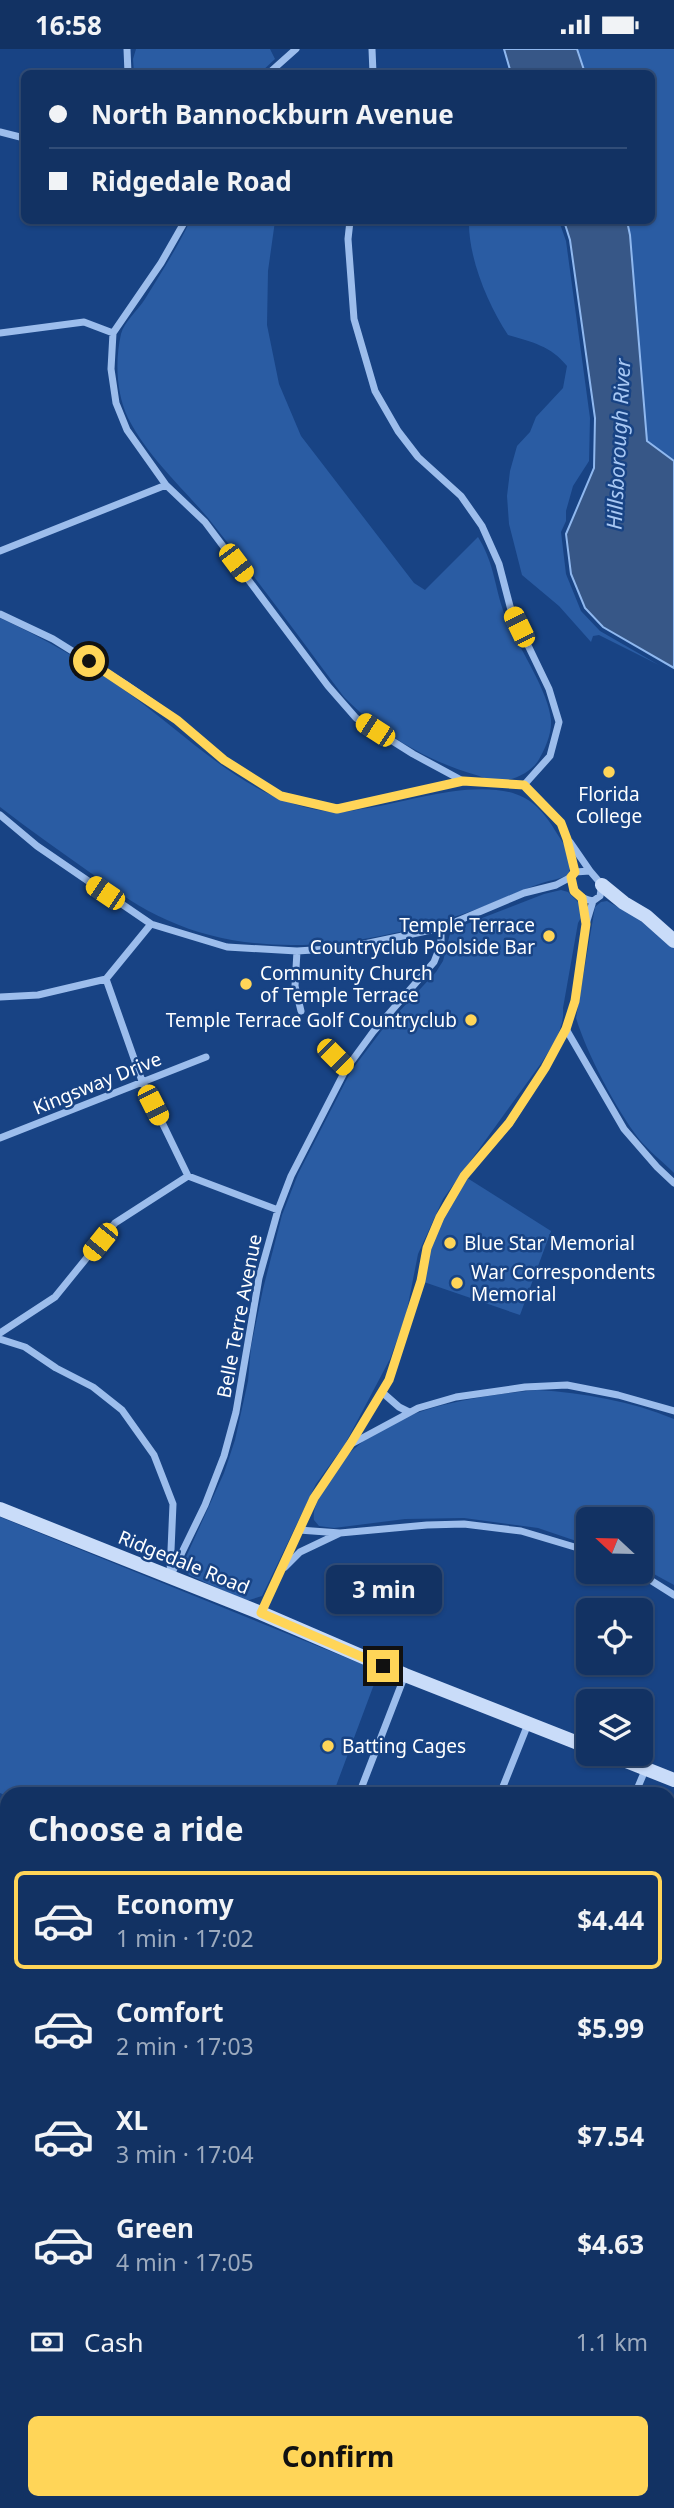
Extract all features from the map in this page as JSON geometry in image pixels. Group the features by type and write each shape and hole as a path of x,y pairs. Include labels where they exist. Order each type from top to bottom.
{"street":[{"path":"127,49 128,70"},
{"path":"272,70 296,49"},
{"path":"372,49 373,70"},
{"path":"0,132 21,137"},
{"path":"183,224 161,263 113,333 111,369 116,403 127,430 166,485 205,522 328,686 356,717 413,754 463,781"},
{"path":"350,224 348,239 355,319 375,391 398,431 418,457 461,496 482,526 499,563 511,610 549,689 559,722 550,755 524,785"},
{"path":"0,333 84,322 113,333"},
{"path":"0,551 166,485"},
{"path":"0,614 53,639 125,684 177,720 224,760 281,796 337,809 463,781 524,785 561,823 567,839 574,891"},
{"path":"0,815 37,846 151,924 227,947 297,951 345,948 441,928 524,893 556,885 573,875 590,871"},
{"path":"261,1613 314,1498 383,1393 407,1330 427,1248 440,1217 464,1176 509,1123 545,1068 566,1029 575,1001 586,924 599,894 590,871 567,839"},
{"path":"556,885 574,891 582,898 586,924"},
{"path":"582,898 599,894 624,903 646,916 674,941"},
{"path":"0,997 38,995 106,979 151,924"},
{"name":"Belle Terre Avenue","path":"170,1578 205,1505 224,1456 239,1399 259,1278 278,1210 303,1152 346,1069 373,1032 433,962 441,944 441,928"},
{"path":"297,951 295,986 301,1011"},
{"path":"106,979 142,1081 188,1175 278,1210"},
{"path":"566,1029 624,1129 674,1183"},
{"path":"323,1045 346,1069"},
{"name":"Kingsway Drive","path":"0,1138 206,1056"},
{"path":"0,1333 55,1297 115,1223 188,1175"},
{"path":"0,1339 25,1347 56,1368 93,1387 122,1410 146,1443 154,1455 173,1504 170,1578"},
{"path":"351,1443 409,1412 456,1397 525,1387 567,1385 618,1395 674,1411"},
{"path":"383,1393 398,1407 409,1412"},
{"name":"Ridgedale Road","path":"0,1509 576,1742"},
{"path":"299,1530 340,1533 464,1524 521,1531 576,1547"},
{"path":"281,1571 300,1552 340,1533"},
{"path":"653,1582 674,1595"},
{"path":"362,1787 405,1675"},
{"path":"503,1787 528,1724"},
{"path":"638,1766 674,1780"},
{"path":"638,1787 646,1769"}],"shaded area":[{"path":"136,49 270,49 275,59 263,70 134,70"},
{"path":"577,49 674,49 674,461 647,441 628,224 655,224 655,70 584,70"},
{"path":"188,224 275,224 268,271 267,325 279,384 301,436 414,583 425,590 478,537 490,563 507,620 544,693 551,720 548,741 543,752 526,773 509,780 497,781 458,769 423,754 388,734 358,710 344,697 208,518 155,458 136,432 124,408 119,387 117,365 121,334"},
{"path":"469,224 560,224 566,241 590,418 589,461 573,486 561,532 566,574 581,611 600,631 659,665 599,635 593,636 591,642 559,606 522,575 509,524 507,496 510,471 517,446 530,432 536,417 563,388 567,366 548,349 508,335 493,310 481,280"},
{"path":"0,618 48,642 94,670 223,766 249,784 277,798 306,807 341,812 456,791 479,789 521,796 537,807 563,843 569,858 568,875 427,925 353,941 277,945 239,941 202,933 167,920 121,894 0,807"},
{"path":"561,890 568,892 582,906 583,914 578,923 560,1030 542,1062 443,1199 418,1254 406,1315 390,1359 345,1444 316,1484 262,1596 246,1601 189,1575 184,1569 186,1557 224,1473 235,1440 263,1289 282,1215 298,1174 351,1071 382,1030 436,972 443,961 451,930"},
{"path":"607,901 650,925 674,948 674,1173 639,1139 621,1113 603,1081 576,1018 595,907"},
{"path":"464,1176 551,1231 520,1315 421,1281 427,1248"},
{"path":"537,1390 572,1393 641,1407 674,1419 674,1585 653,1574 653,1507 576,1507 576,1541 538,1528 464,1518 405,1519 334,1528 319,1526 314,1520 314,1511 326,1486 343,1461 364,1440 418,1413 478,1398"},
{"path":"0,1517 379,1671 336,1787 0,1787"}],"water":[{"path":"504,49 577,49 584,70 510,70"},
{"name":"Hillsborough River","path":"565,224 628,224 647,441 674,461 674,668 603,627 585,608 571,574 566,534 594,468 595,418 570,240"}],"place":[{"name":"Florida College","path":"609,772"},
{"name":"Temple Terrace Countryclub Poolside Bar","path":"549,936"},
{"name":"Community Church of Temple Terrace","path":"246,984"},
{"name":"Temple Terrace Golf Countryclub","path":"471,1020"},
{"name":"Blue Star Memorial","path":"450,1243"},
{"name":"War Correspondents Memorial","path":"457,1283"},
{"name":"Batting Cages","path":"328,1746"}],"route":[{"path":"89,661 177,720 224,760 281,796 337,809 463,781 524,785 561,823 567,839 575,872 571,877 574,891 582,898 586,924 575,1001 566,1029 545,1068 509,1123 464,1176 440,1217 427,1248 407,1330 389,1380 314,1498 261,1613 383,1666"}]}
